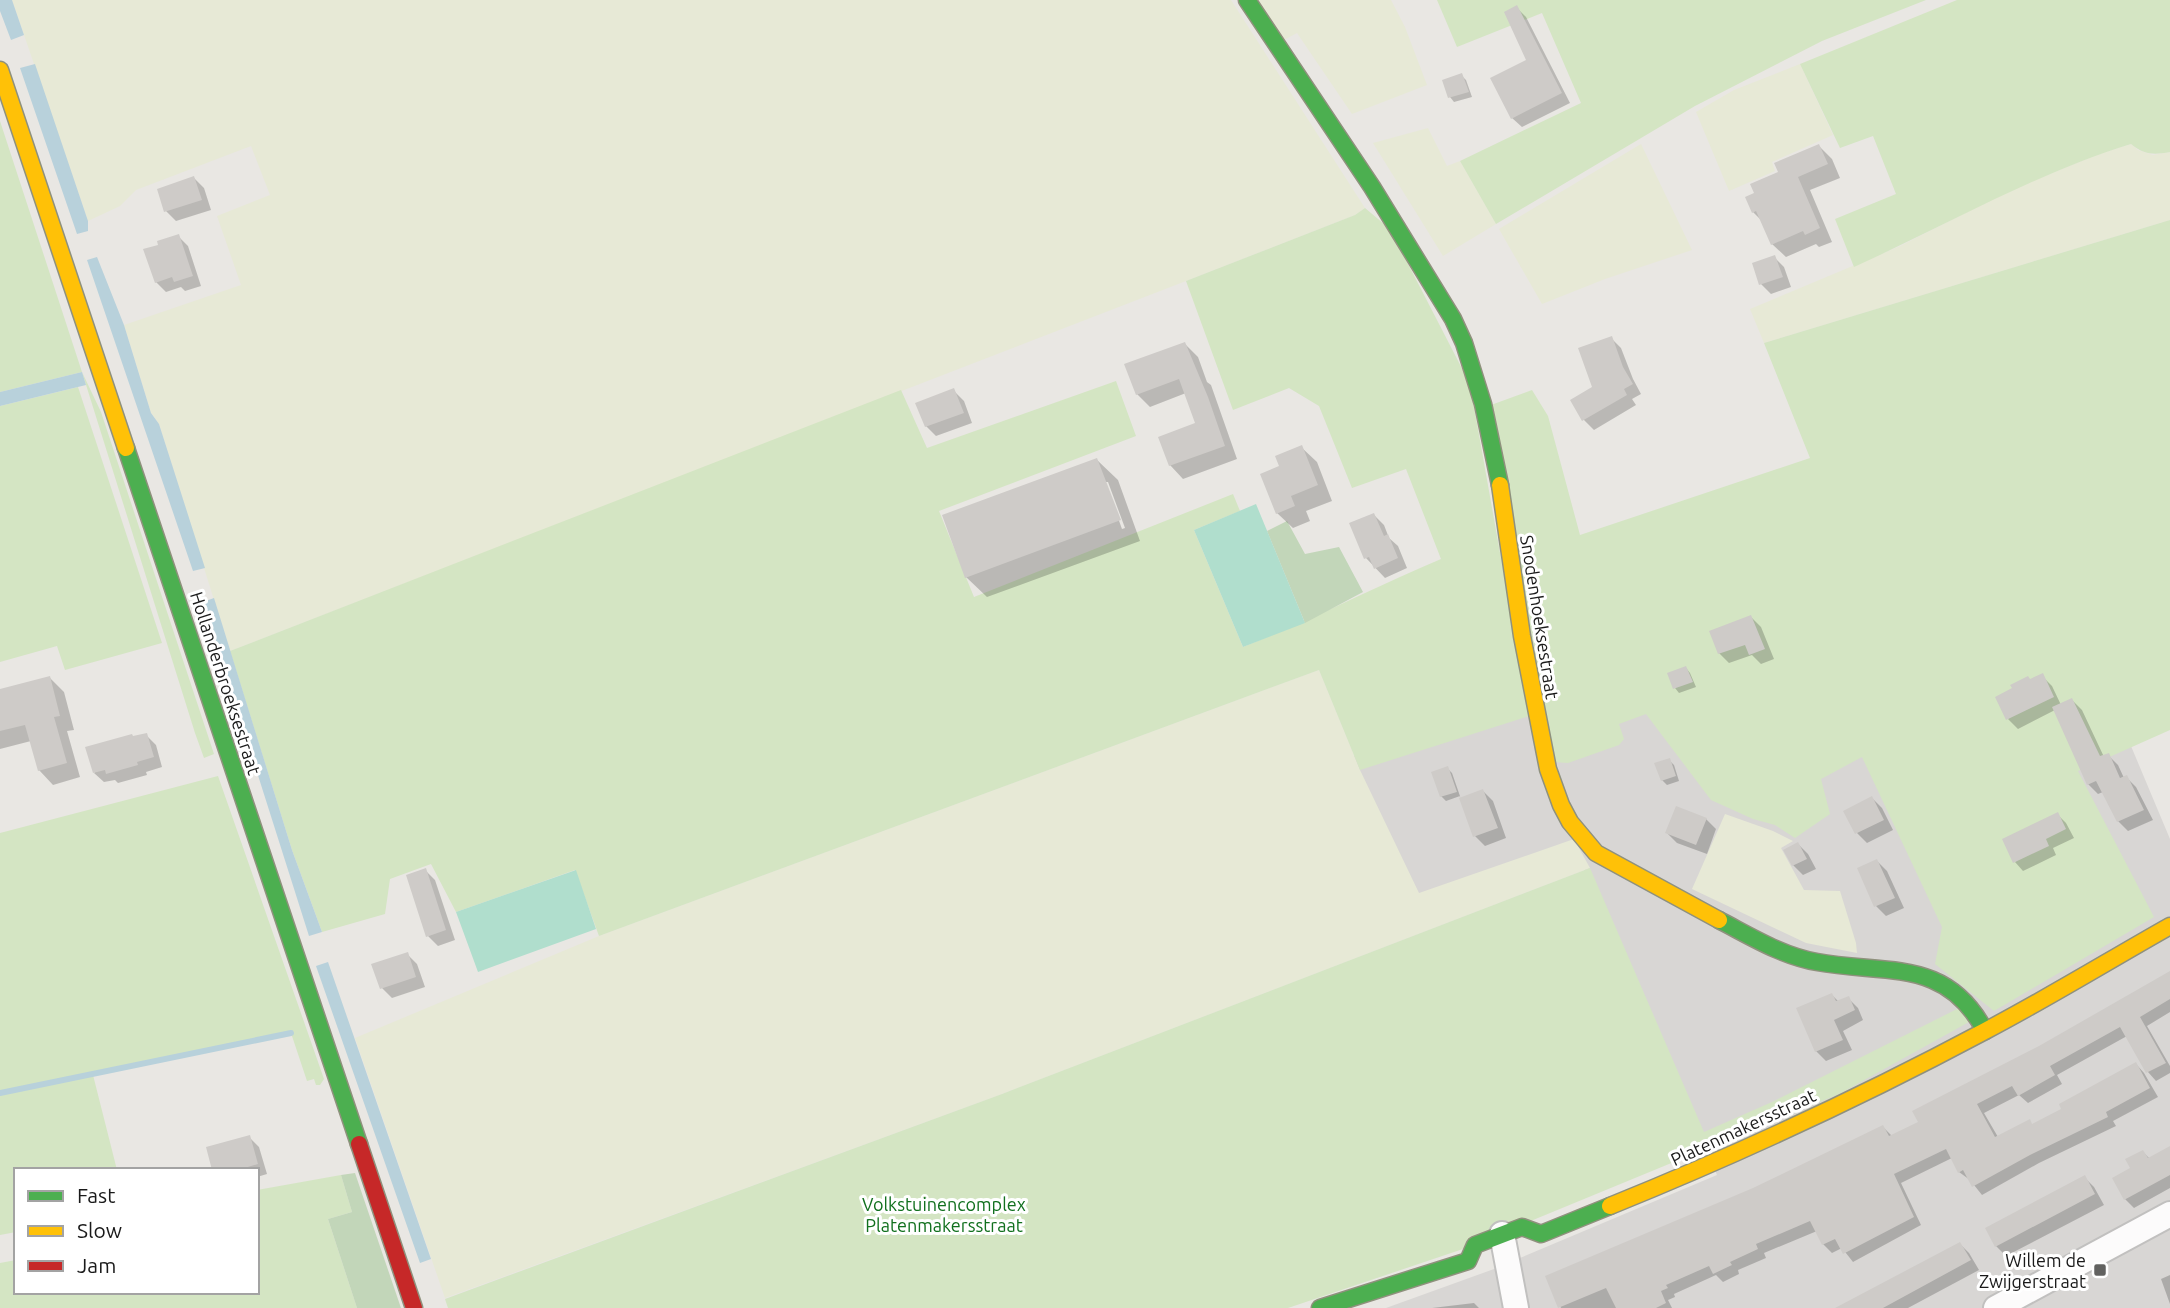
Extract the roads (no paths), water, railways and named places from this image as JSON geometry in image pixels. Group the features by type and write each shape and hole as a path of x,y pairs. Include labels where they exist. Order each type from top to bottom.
{"street":[{"name":"Snodenhoeksestraat","path":"1247,0 1392,217 1464,341 1482,395 1496,456 1524,651 1549,777 1561,807 1581,839 1596,853 1772,948 1816,962 1885,969 1926,976 1945,984 1974,1010 1985,1031"},
{"name":"Hollanderbroeksestraat","path":"0,70 414,1308"},
{"name":"Platenmakersstraat","path":"1320,1308 1468,1261 1475,1245 1502,1234 1522,1227 1541,1234 1691,1173 1985,1031 2170,926"},
{"path":"1996,1308 2035,1298 2170,1214"},
{"path":"1502,1234 1516,1308"}],"water":[{"path":"0,0 12,0 24,35 11,40 0,11"},
{"path":"35,64 88,221 88,231 77,234 20,68"},
{"path":"97,257 124,325 151,413 159,424 205,568 193,571 87,260"},
{"path":"82,372 86,385 0,406 0,392"},
{"path":"214,598 292,850 322,932 309,936 203,602"},
{"path":"328,962 431,1259 420,1263 316,966"}],"waterway":[{"path":"0,1093 291,1033"}],"place":[{"name":"Willem de Zwijgerstraat","path":"2100,1270"}],"park label":[{"name":"Volkstuinencomplex Platenmakersstraat","path":"944,1214"}]}
